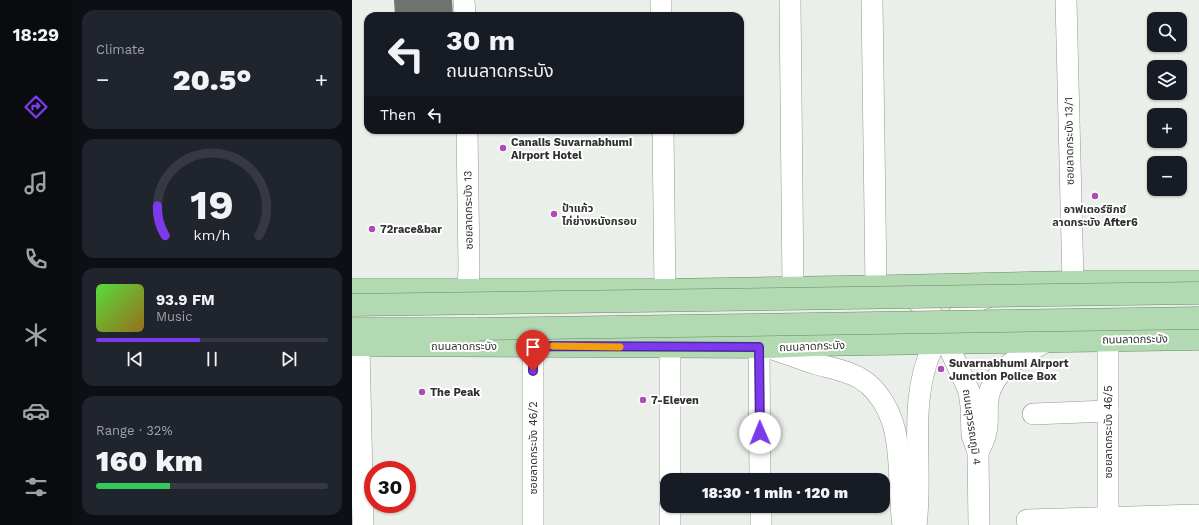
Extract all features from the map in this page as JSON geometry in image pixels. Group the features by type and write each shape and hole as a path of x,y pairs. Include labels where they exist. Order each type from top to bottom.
{"main road":[{"path":"352,290 665,290 1045,282 1199,282"},
{"path":"352,305 1199,293"},
{"path":"354,340 503,328 1199,318"},
{"name":"ถนนลาดกระบัง","path":"354,340 533,346 764,347 941,340 1199,339"}],"street":[{"path":"464,0 465,12"},
{"path":"661,0 661,12"},
{"path":"790,0 793,288"},
{"path":"872,0 876,286"},
{"name":"ซอยลาดกระบัง 13/1","path":"1066,0 1073,282"},
{"name":"ซอยลาดกระบัง 13","path":"467,134 468,290"},
{"path":"663,134 665,290"},
{"path":"916,525 918,510 917,442 919,394 926,366 957,316 990,296 1045,282"},
{"name":"ถนนสุวรรณภูมิ 4","path":"898,286 928,310 941,340 969,390 972,435 978,452 979,525"},
{"path":"354,340 363,525"},
{"path":"978,452 986,433 988,396 994,384 1008,365 1018,357 1049,340"},
{"name":"ซอยลาดกระบัง 46/5","path":"1108,340 1108,521"},
{"name":"ซอยลาดกระบัง 46/2","path":"533,346 534,525"},
{"path":"670,347 670,473"},
{"path":"760,473 764,347 852,374 870,385 886,406 894,424 899,462 900,509 903,525"},
{"path":"1034,414 1108,411"},
{"path":"670,513 670,525"},
{"path":"761,513 761,525"},
{"path":"1027,520 1108,521 1199,515"}],"building":[{"path":"394,0 452,0 453,12 395,12"}],"slow traffic":[{"path":"553,346 620,347"}],"place":[{"name":"Canalis Suvarnabhumi Airport Hotel","path":"503,148"},
{"name":"อาฟเตอร์ซิกซ์ ลาดกระบัง After6","path":"1095,196"},
{"name":"ป้าแก้ว ไก่ย่างหนังกรอบ","path":"554,214"},
{"name":"72race&bar","path":"372,229"},
{"name":"Suvarnabhumi Airport Junction Police Box","path":"941,369"},
{"name":"The Peak","path":"422,392"},
{"name":"7-Eleven","path":"643,400"}],"route":[{"path":"533,371 533,346 759,347 760,433"}]}
